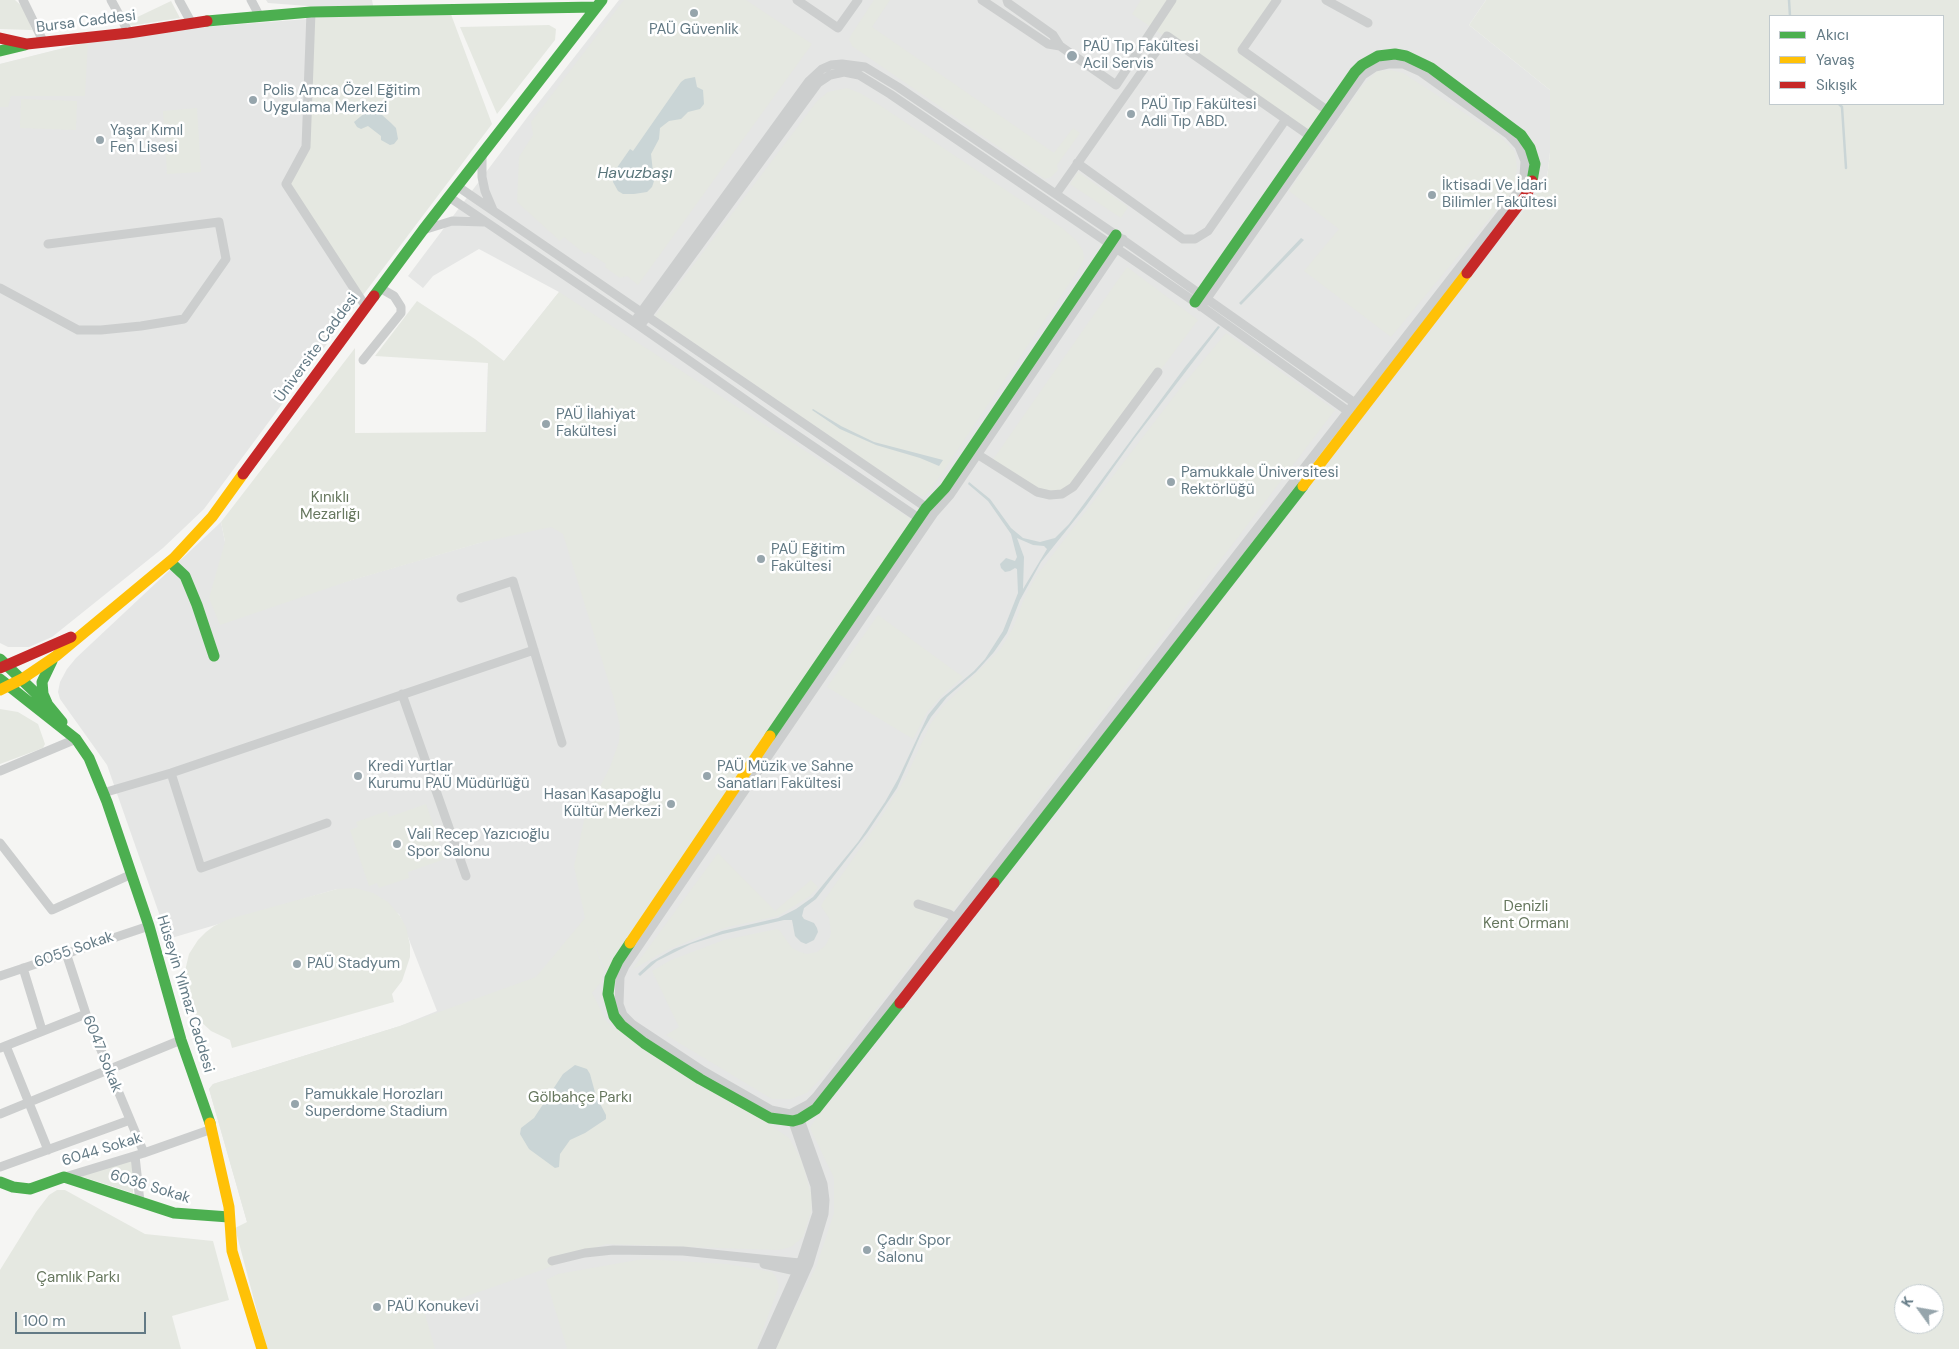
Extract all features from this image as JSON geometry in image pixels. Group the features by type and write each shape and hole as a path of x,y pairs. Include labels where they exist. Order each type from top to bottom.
{"street":[{"path":"23,0 44,43"},
{"path":"111,0 128,33"},
{"path":"179,0 191,22"},
{"path":"251,0 258,15"},
{"path":"797,0 838,28 858,0"},
{"path":"982,0 1048,44 1060,46 1116,85 1172,0"},
{"path":"1007,0 1008,3 1054,35 1060,46"},
{"path":"1278,0 1242,50 1328,111"},
{"path":"1326,0 1368,23"},
{"name":"Bursa Caddesi","path":"0,38 27,44 44,43 128,33 191,22 374,6 599,4"},
{"name":"Üniversite Caddesi","path":"3,685 22,679 56,656 170,562 212,517 423,230 599,4"},
{"path":"311,12 306,147 286,184 366,307"},
{"path":"1056,194 1167,36 1310,136"},
{"path":"0,51 27,44"},
{"path":"795,1116 816,1097 955,918 1527,194 1533,178 1535,164 1530,148 1521,135 1431,68 1406,56 1395,54 1378,56 1362,65 1355,72 1201,300"},
{"path":"644,315 809,81 831,65 842,64 865,67 898,87 1056,194 1116,241"},
{"path":"1116,241 935,500 930,511 732,802 618,961 610,978 608,994 614,1016 621,1025 644,1042 700,1078 770,1118 795,1116 816,1109 824,1101 1355,410 1519,191 1524,176 1525,161 1519,146 1508,134 1421,72 1403,64 1388,64 1375,67 1363,75 1201,300"},
{"path":"637,324 818,83 830,75 844,72 859,75 890,94 1116,241 1355,410"},
{"path":"1077,163 1183,239 1196,239 1208,231 1286,119"},
{"path":"482,152 485,191 494,212"},
{"path":"457,186 930,511"},
{"path":"449,197 923,521"},
{"path":"423,230 452,221 486,222"},
{"path":"0,288 78,330 141,326 184,319 226,259 219,222 48,244"},
{"path":"930,511 950,495 1116,241"},
{"path":"363,360 401,313 401,307 394,296 380,288"},
{"path":"977,454 1038,492 1050,495 1062,494 1073,487 1158,372"},
{"path":"170,562 185,576 214,656"},
{"path":"462,598 513,581 562,743"},
{"path":"2,664 81,634"},
{"path":"103,793 171,773 534,650"},
{"path":"0,653 8,655 31,654"},
{"path":"48,705 43,694 42,682 56,656"},
{"path":"0,771 76,739 48,705 22,679 2,664"},
{"name":"Hüseyin Yılmaz Caddesi","path":"3,685 76,739 89,758 103,793 149,926 181,1040 212,1129 229,1207 232,1251 262,1349"},
{"path":"402,694 466,876"},
{"path":"171,773 202,868 327,823"},
{"path":"0,843 52,910 132,874"},
{"path":"918,904 949,914 955,918"},
{"name":"6055 Sokak","path":"0,976 149,926"},
{"name":"6047 Sokak","path":"66,953 86,1014 130,1120 140,1154 140,1202"},
{"path":"23,968 42,1030"},
{"path":"48,1150 3,1047 86,1014"},
{"path":"0,1114 181,1040"},
{"path":"771,1349 803,1267 817,1213 810,1168 795,1116"},
{"path":"0,1167 130,1120"},
{"name":"6044 Sokak","path":"0,1182 13,1187 30,1188 140,1154 212,1129"},
{"name":"6036 Sokak","path":"64,1177 174,1213 229,1217"},
{"path":"613,1250 683,1252 803,1267 683,1257 611,1255 566,1262 552,1261 585,1253 613,1250"},
{"path":"762,1349 803,1267"}],"shaded area":[{"path":"266,0 372,0 374,11 268,3"},
{"path":"619,0 1486,0 1469,25 1550,90 1550,153 1547,178 1513,225 1149,1349 267,1349 247,1222 209,1089 213,1084 400,1026 437,1011 399,914 337,889 168,939 107,765 60,699 58,692 60,682 76,658 221,522 225,542 224,617 482,542 488,362 504,361 559,292 479,249 433,276 423,288 408,276 529,115"},
{"path":"308,19 358,302 204,509 163,548 52,637 29,647 8,647 0,643 0,64 88,42 191,28"}],"green space":[{"path":"0,0 15,0 25,9 32,30 0,29"},
{"path":"624,0 746,0 812,44 638,285 627,276 620,278 605,267 606,264 588,252 585,254 564,237 560,241 517,202 519,157 533,135 531,122"},
{"path":"874,0 890,0 872,27 1054,153 1073,128 1080,133 1057,165 1058,170 1051,177 1045,179 852,46 849,39"},
{"path":"1141,0 1278,0 1242,50 1328,111 1310,136 1132,14"},
{"name":"Denizli Kent Ormanı","path":"1486,0 1959,0 1959,1349 774,1349 816,1267 834,1213 834,1178 810,1128 816,1118 846,1084 1060,811 1513,225 1547,178 1550,153 1550,90 1469,25"},
{"path":"171,1 180,18 129,26 127,22"},
{"path":"449,9 492,124 360,299 286,184 306,147 311,12"},
{"path":"549,25 556,29 555,40 497,114 460,27"},
{"path":"88,42 85,96 11,96 8,107 0,107 0,64"},
{"path":"1391,70 1403,73 1501,137 1515,152 1517,168 1513,190 1391,337 1304,271 1339,229 1289,191 1362,86 1377,71"},
{"path":"847,88 860,93 881,106 1062,228 1076,240 1083,251 1084,259 1077,272 932,488 924,497 913,493 655,316 817,101 828,92"},
{"path":"21,99 77,101 76,130 20,128"},
{"path":"197,108 201,172 167,174 163,111"},
{"path":"1078,172 1128,207 1121,218 1070,184"},
{"path":"1127,267 1198,320 1073,487 1050,495 992,461"},
{"path":"559,292 914,521 606,972 593,941 604,971 602,981 592,993 607,1022 789,1138 801,1159 812,1197 811,1212 803,1237 791,1247 778,1250 606,1244 594,1248 542,1270 424,1311 435,1349 267,1349 235,1228 247,1222 209,1089 213,1084 400,1026 536,977 585,918 574,866 585,816 610,767 619,742 620,726 613,696 563,534 551,527 483,542 346,582 220,625 209,598 225,542 221,522 355,348 355,433 487,432 488,363 375,356 417,301 475,339 504,361"},
{"path":"1226,333 1335,410 976,881 825,1074 807,1093 791,1099 772,1099 666,1035 679,1027 652,971 671,960 724,940 777,929 792,948 800,952 807,954 817,952 825,946 831,932 829,918 821,906 905,779 931,723 944,705 1000,650 1013,628 1025,596 1037,575 1182,386"},
{"path":"878,615 963,677 942,695 927,712 913,739 827,687"},
{"path":"0,709 18,712 38,724 45,744 43,748 0,764"},
{"name":"Vali Recep Yazıcıoğlu Spor Salonu","path":"426,804 445,859 408,872 409,878 379,888 377,883 369,886 350,830 358,827 356,822 387,811 389,817"},
{"path":"718,853 775,911 811,880 818,887 810,896 778,916 728,927 703,935 665,951 632,970"},
{"name":"PAÜ Stadyum","path":"355,888 373,893 388,902 400,916 406,927 410,945 410,957 402,981 392,994 394,1002 232,1048 230,1040 211,1031 199,1020 186,996 184,975 189,954 206,932 229,919 337,889"},
{"path":"135,1156 133,1193 80,1176"},
{"name":"Çamlık Parkı","path":"57,1190 65,1190 145,1234 213,1241 229,1300 172,1316 181,1349 0,1349 0,1270 36,1212 49,1195"},
{"path":"643,1259 727,1264 772,1272 779,1286 756,1349 566,1349 546,1280 558,1274"}],"water":[{"name":"Havuzbaşı","path":"695,77 697,87 703,90 704,104 700,109 688,112 681,119 669,121 660,128 659,139 651,154 654,181 652,187 647,192 634,194 623,194 618,191 613,182 614,172 630,149 633,151 681,82"},
{"path":"366,112 382,115 396,128 398,139 394,144 390,145 381,140 381,136 368,126 361,129 357,127 354,122"},
{"path":"1301,238 1304,240 1241,305 1239,303"},
{"path":"1218,326 1220,327 1134,439 1086,506 1041,562 1020,600 1007,633 994,652 976,672 947,697 931,717 921,734 897,788 867,833 816,899 804,908 802,916 804,919 814,923 817,928 818,932 814,940 806,944 801,942 795,936 792,920 784,920 723,934 691,944 657,961 640,976 638,974 651,962 674,949 722,931 778,918 796,909 813,897 858,842 885,802 928,715 941,699 985,659 1003,631 1018,593 1017,569 1005,572 1000,564 1006,558 1015,561 1017,557 1011,534 988,501 968,484 969,482 990,499 1011,528 1023,538 1040,542 1055,538 1069,524 1185,367","holes":["1017,538 1033,545 1044,546 1047,549 1023,589 1024,557"]},
{"path":"813,409 841,426 874,442 943,460 939,466 920,458 876,445 840,429"},
{"path":"575,1065 587,1069 590,1074 596,1096 606,1115 606,1119 585,1133 570,1140 560,1154 559,1167 555,1168 529,1149 520,1134 521,1128 534,1118 563,1074"}],"waterway":[{"path":"1789,0 1790,15"},
{"path":"1840,105 1842,107 1846,168"}],"traffic: fast":[{"path":"374,296 602,0"},
{"path":"207,21 311,12 596,7"},
{"path":"0,51 25,45"},
{"path":"1195,302 1355,72 1362,65 1378,56 1395,54 1406,56 1431,68 1521,135 1530,148 1535,164 1532,181"},
{"path":"770,736 926,508 945,488 1116,235"},
{"path":"994,883 1303,486"},
{"path":"170,562 185,576 214,656"},
{"path":"0,659 48,705 62,722"},
{"path":"47,703 43,694 42,682 52,661"},
{"path":"0,679 76,739 89,758 107,802 149,926 181,1040 210,1123"},
{"path":"630,943 610,978 608,994 614,1016 621,1025 644,1043 700,1079 770,1118 793,1121 816,1109 900,1003"},
{"path":"0,1182 13,1187 30,1189 64,1177 174,1213 229,1217"}],"traffic: slow":[{"path":"1303,486 1467,273"},
{"path":"0,690 22,679 56,656 174,558 212,517 243,474"},
{"path":"630,943 770,736"},
{"path":"210,1123 229,1207 232,1251 262,1349"}],"traffic: jam":[{"path":"0,38 27,44 129,33 207,21"},
{"path":"1467,273 1527,194 1532,181"},
{"path":"243,474 374,296"},
{"path":"0,668 71,637"},
{"path":"900,1003 994,883"}],"place":[{"name":"PAÜ Güvenlik","path":"694,13"},
{"name":"PAÜ Tıp Fakültesi Acil Servis","path":"1072,56"},
{"name":"Polis Amca Özel Eğitim Uygulama Merkezi","path":"253,100"},
{"name":"PAÜ Tıp Fakültesi Adli Tıp ABD.","path":"1131,114"},
{"name":"Yaşar Kımıl Fen Lisesi","path":"100,140"},
{"name":"İktisadi Ve İdari Bilimler Fakültesi","path":"1432,195"},
{"name":"PAÜ İlahiyat Fakültesi","path":"546,424"},
{"name":"Pamukkale Üniversitesi Rektörlüğü","path":"1171,482"},
{"name":"PAÜ Eğitim Fakültesi","path":"761,559"},
{"name":"Kredi Yurtlar Kurumu PAÜ Müdürlüğü","path":"358,776"},
{"name":"PAÜ Müzik ve Sahne Sanatları Fakültesi","path":"707,776"},
{"name":"Hasan Kasapoğlu Kültür Merkezi","path":"671,804"},
{"name":"Vali Recep Yazıcıoğlu Spor Salonu","path":"397,844"},
{"name":"PAÜ Stadyum","path":"297,964"},
{"name":"Pamukkale Horozları Superdome Stadium","path":"295,1104"},
{"name":"Çadır Spor Salonu","path":"867,1250"},
{"name":"PAÜ Konukevi","path":"377,1307"}],"park label":[{"name":"Kınıklı Mezarlığı","path":"330,506"},
{"name":"Gölbahçe Parkı","path":"580,1098"}]}
